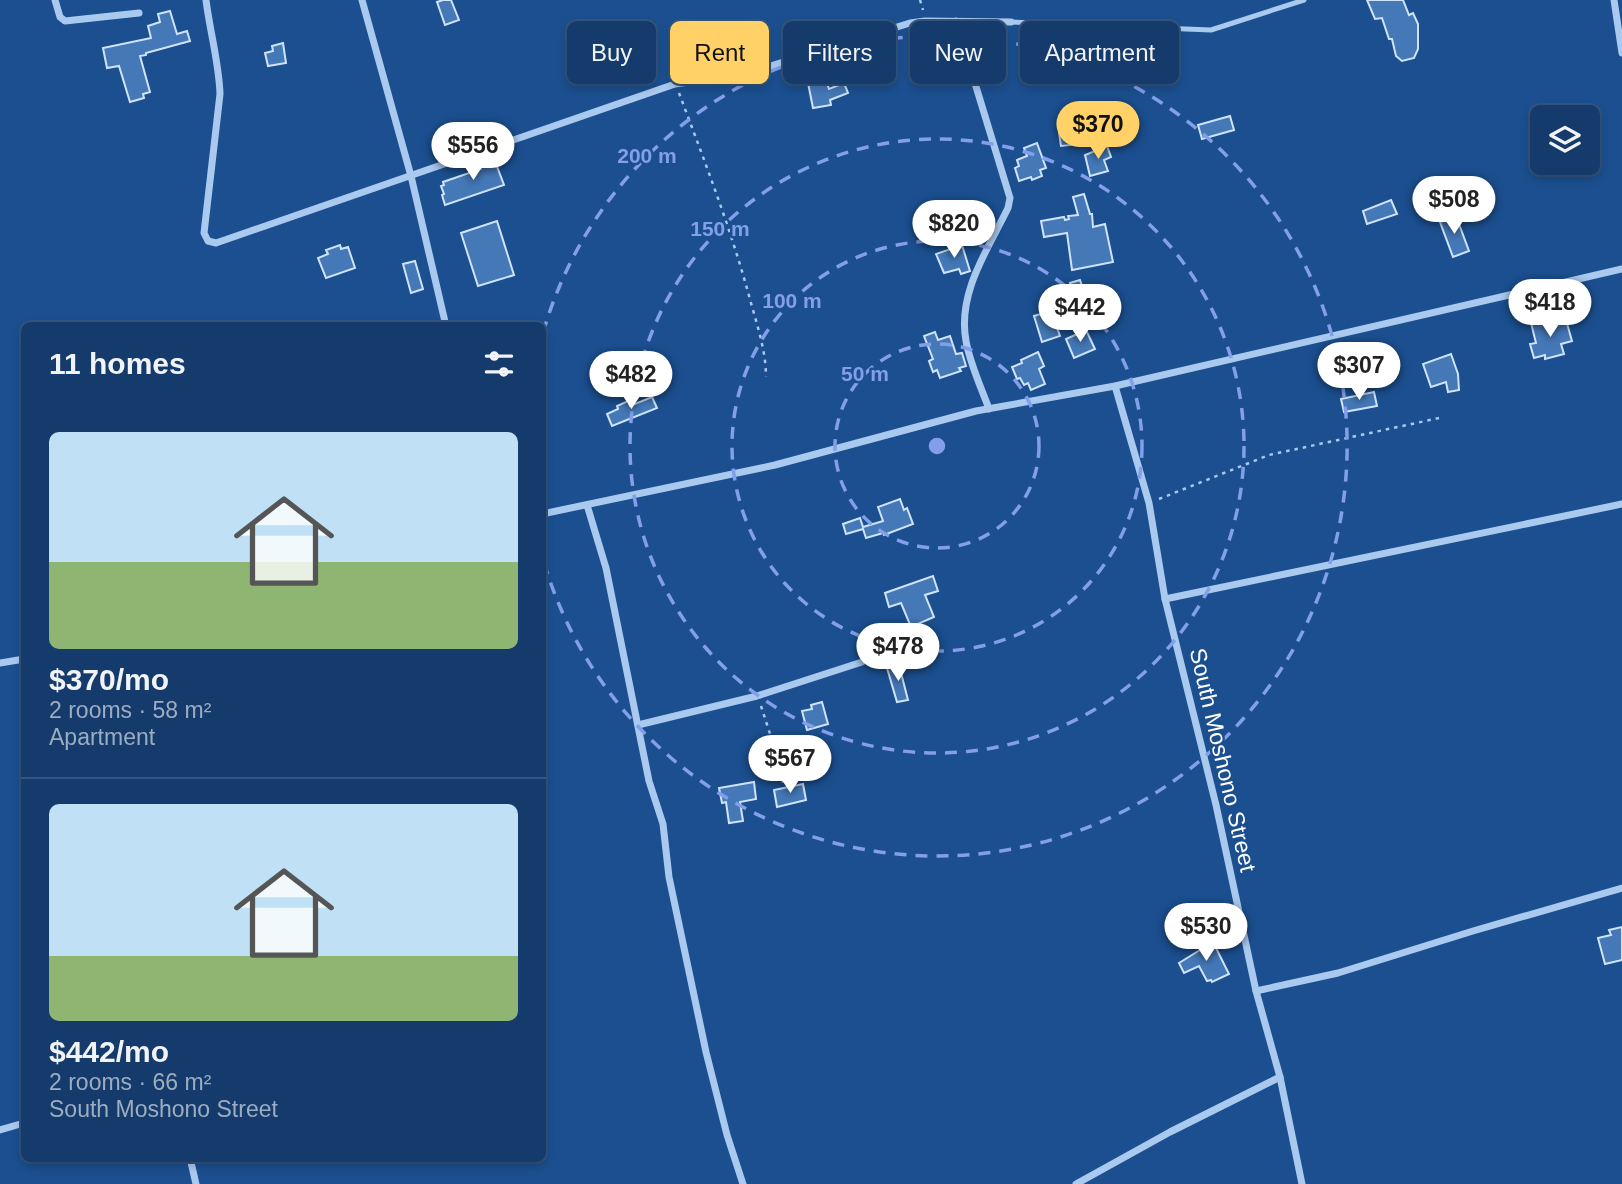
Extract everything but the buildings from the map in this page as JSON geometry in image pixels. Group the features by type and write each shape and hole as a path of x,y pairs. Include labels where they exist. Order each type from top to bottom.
{"street":[{"path":"55,0 60,17 65,21 139,13"},
{"path":"206,0 219,72 220,94 204,233 208,241 216,243 676,84"},
{"path":"362,0 411,176 445,322"},
{"path":"1614,0 1622,53"},
{"path":"1006,22 1011,22"},
{"path":"769,67 910,23"},
{"path":"975,84 1010,198 1008,208 971,283 965,305 966,343 989,409"},
{"path":"546,513 775,465 915,425 1115,386 1622,269"},
{"name":"South Moshono Street","path":"1115,386 1149,503 1165,600 1216,805 1256,991 1280,1077 1302,1184"},
{"path":"587,505 612,595 649,781 663,824 669,877 706,1052 727,1135 743,1184"},
{"path":"1165,600 1622,505"},
{"path":"0,663 21,660"},
{"path":"638,724 757,696 862,662"},
{"path":"1256,991 1338,973 1473,930 1622,888"},
{"path":"1076,1184 1170,1132 1280,1077"},
{"path":"0,1130 21,1124"},
{"path":"191,1162 196,1184"}],"lane":[{"path":"1011,22 1207,30 1304,0"}],"path":[{"path":"676,84 717,193 746,285 765,356 766,377"},
{"path":"1149,503 1269,455 1439,418"},
{"path":"757,696 783,783"}]}
